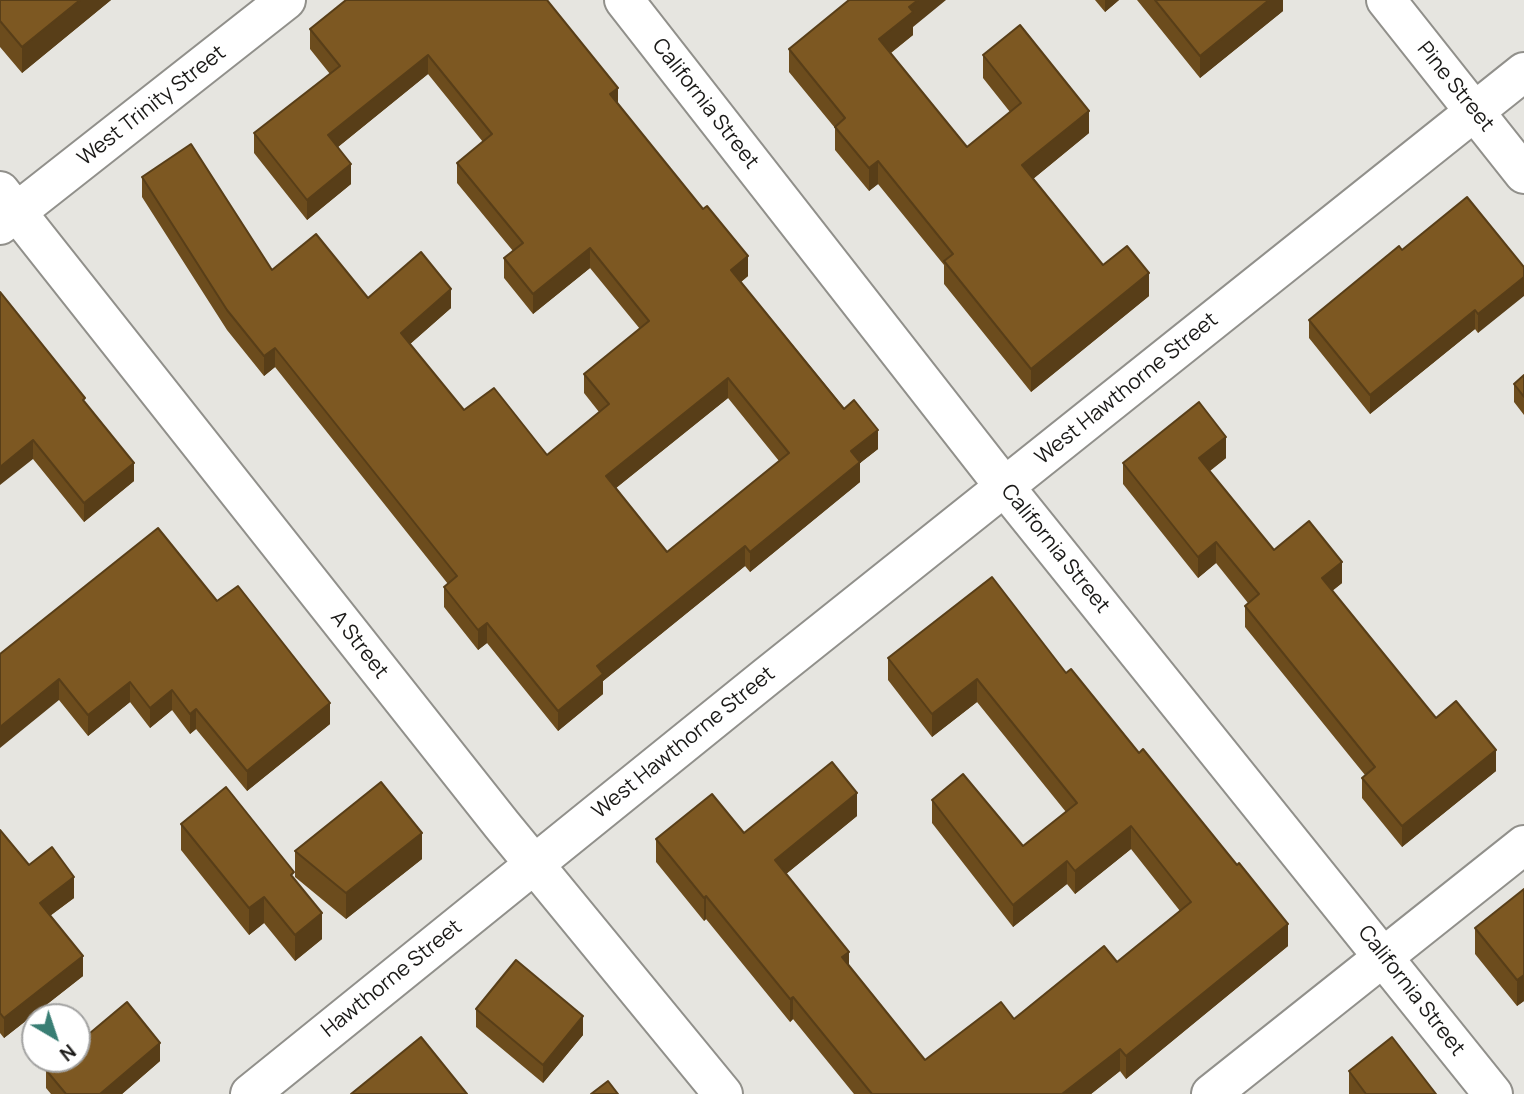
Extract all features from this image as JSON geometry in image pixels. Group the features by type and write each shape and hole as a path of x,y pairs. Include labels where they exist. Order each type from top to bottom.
{"street":[{"name":"West Trinity Street","path":"6,210 286,0"},
{"name":"California Street","path":"624,0 1004,486 1493,1094"},
{"name":"Pine Street","path":"1386,0 1524,174"},
{"name":"West Hawthorne Street","path":"533,864 1524,72"},
{"name":"A Street","path":"6,210 533,864 723,1094"},
{"path":"1211,1094 1524,845"},
{"name":"Hawthorne Street","path":"250,1094 533,864"}],"building":[{"path":"0,0 80,0 22,47 0,21"},
{"path":"346,0 547,0 618,88 610,94 703,209 707,206 748,256 731,270 844,409 854,400 878,430 851,451 860,462 750,552 745,546 597,666 603,674 558,711 487,623 478,630 444,587 457,576 275,348 264,356 227,310 142,177 191,144 272,270 316,234 368,298 421,252 451,289 401,333 464,410 494,388 547,455 609,404 584,374 649,321 590,248 533,294 504,258 523,243 457,163 492,134 428,55 328,135 351,164 307,200 254,133 340,66 310,29","holes":["728,378 789,453 667,552 606,476"]},
{"path":"849,0 918,0 909,7 913,12 879,39 967,147 1021,103 983,55 1020,25 1089,111 1022,165 1103,265 1127,246 1149,273 1031,369 944,261 953,254 878,161 869,168 835,127 845,118 789,49"},
{"path":"1155,0 1269,0 1200,56"},
{"path":"1467,197 1524,267 1524,277 1478,314 1475,310 1370,395 1309,320 1399,246 1402,250"},
{"path":"0,292 134,463 84,503 33,440 0,467"},
{"path":"1524,375 1524,397 1514,384"},
{"path":"1199,402 1226,437 1199,458 1274,550 1309,521 1342,562 1322,578 1436,718 1456,701 1496,750 1402,826 1362,778 1375,767 1245,606 1259,594 1216,542 1198,557 1123,463"},
{"path":"158,528 217,601 238,586 330,703 247,771 196,709 190,714 172,690 150,708 130,682 88,715 59,679 0,727 0,654"},
{"path":"992,577 1066,673 1071,669 1139,753 1143,749 1288,924 1126,1056 1120,1049 1062,1094 872,1094 793,997 790,999 656,839 712,794 744,833 832,762 857,793 775,860 849,952 842,957 925,1060 1001,1002 1014,1019 1104,946 1117,962 1191,902 1131,826 1075,871 1067,861 1013,905 932,800 963,774 1023,846 1077,803 977,679 932,714 888,658"},
{"path":"381,782 422,833 346,893 295,851"},
{"path":"226,787 294,872 291,875 322,913 295,935 264,897 249,908 181,824"},
{"path":"0,830 29,865 52,847 74,877 40,903 83,956 4,1018 0,1013"},
{"path":"1524,889 1524,975 1517,980 1475,928"},
{"path":"516,960 583,1016 543,1065 476,1009"},
{"path":"127,1002 160,1043 100,1094 66,1094 48,1073 91,1073 91,1032"},
{"path":"421,1037 467,1094 351,1094"},
{"path":"1392,1037 1436,1094 1366,1094 1349,1071"},
{"path":"608,1081 618,1094 591,1094"}]}
